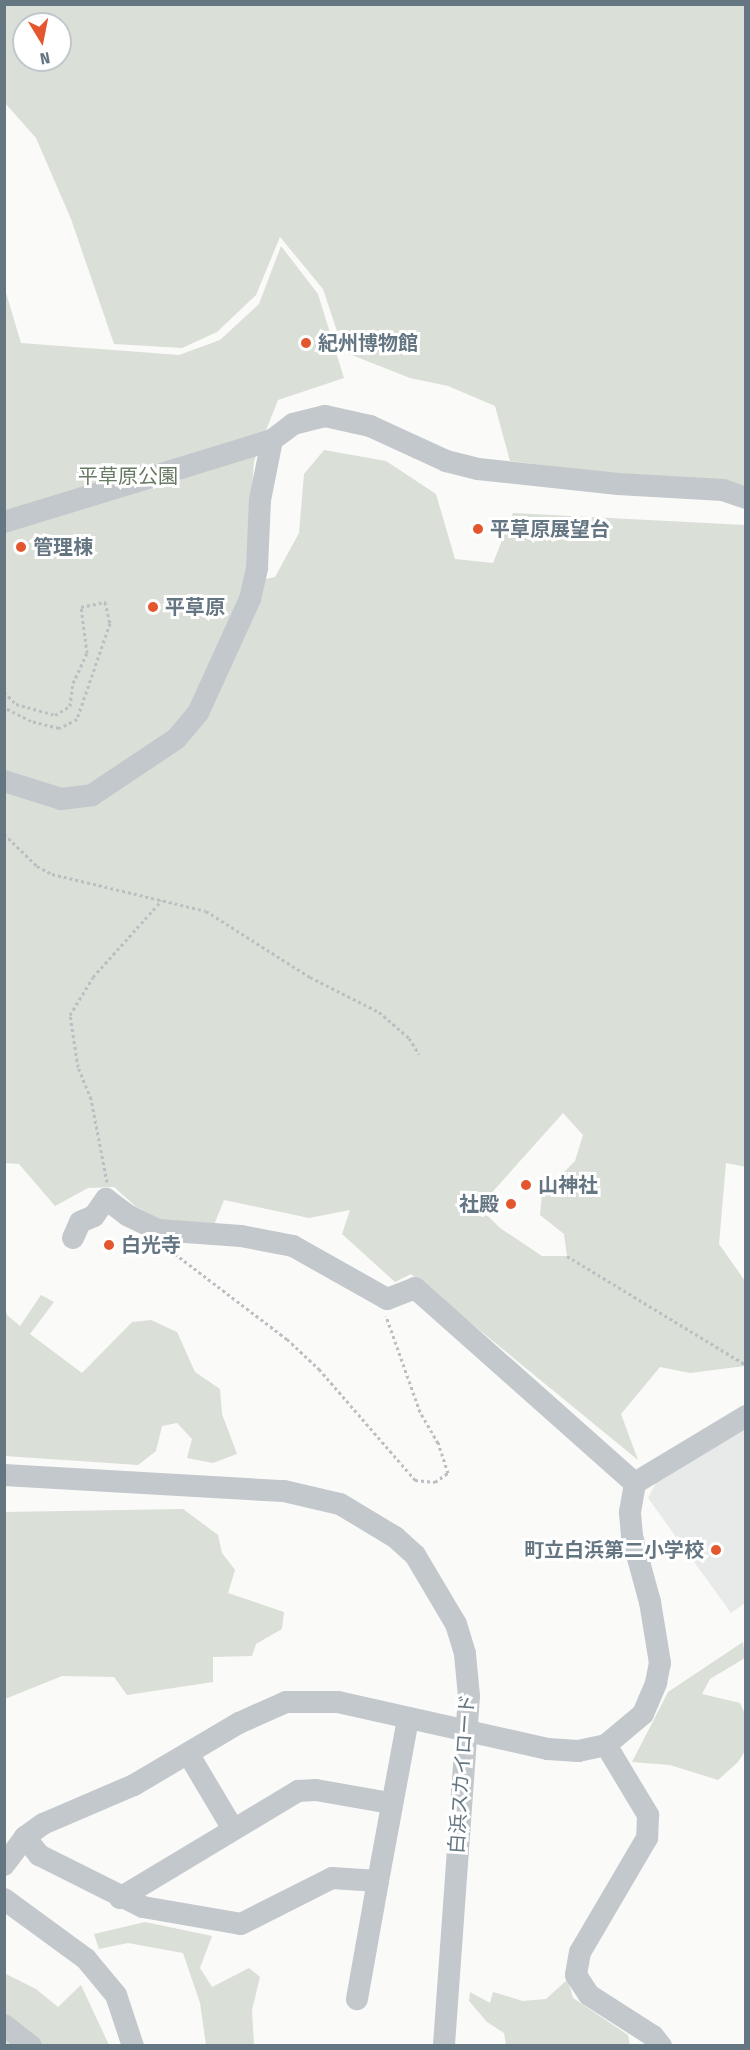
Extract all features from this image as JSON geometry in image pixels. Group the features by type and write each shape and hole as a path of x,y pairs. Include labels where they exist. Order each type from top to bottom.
{"street":[{"path":"4,522 272,440 307,418 346,418 446,460 478,469 618,484 723,490 746,498"},
{"path":"4,781 61,799 92,795 177,739 198,713 250,599 257,568 260,500 272,440"},
{"path":"73,1238 80,1222 94,1216 105,1199 116,1203 127,1215 158,1230 241,1236 293,1246 387,1299 415,1288 635,1483"},
{"path":"4,1865 26,1837 44,1824 134,1785 189,1755 239,1723 286,1702 338,1702 548,1749 578,1751 606,1745 643,1714 656,1683 660,1663 650,1602 632,1536 631,1504 635,1483 746,1416"},
{"name":"白浜スカイロード","path":"4,1476 177,1485"},
{"name":"白浜スカイロード","path":"4,1489 177,1485 248,1486 318,1497 349,1509 395,1537 429,1575 456,1624 466,1663 469,1730 461,1781 444,2046"},
{"path":"357,1999 390,1803 408,1719"},
{"path":"606,1745 648,1815 647,1838 580,1952 576,1975 589,1995 653,2036 661,2046"},
{"path":"189,1755 233,1829"},
{"path":"120,1898 233,1829 306,1790 390,1803"},
{"path":"26,1837 39,1855 120,1898 142,1907 241,1924 332,1878 378,1881"},
{"path":"4,1899 86,1959 116,1995 133,2046"},
{"path":"4,2025 31,2046"}],"path":[{"path":"4,692 16,705 55,715 70,706 73,683 87,653 81,607 105,603 110,623 76,719 59,728 31,721 4,707"},
{"path":"4,834 37,866 52,874 206,911 310,977 379,1012 409,1038 419,1054"},
{"path":"104,1163 91,1099 78,1067 70,1015 93,977 162,900"},
{"path":"164,1246 287,1339 319,1369 415,1480 435,1482 448,1473 395,1348 385,1312 387,1299"},
{"path":"567,1256 746,1365"}],"shaded area":[{"name":"町立白浜第二小学校","path":"745,1422 745,1603 731,1613 648,1498 657,1481"}],"green space":[{"path":"5,5 745,5 745,490 510,461 495,406 448,386 410,378 344,352 323,289 280,237 256,295 217,332 182,348 114,344 71,219 36,138 5,103"},
{"name":"平草原公園","path":"281,246 318,294 344,378 278,400 254,461 246,583 275,577 299,533 304,474 324,450 386,461 436,494 455,559 493,563 513,513 745,525 746,1167 726,1163 719,1244 745,1281 745,1366 690,1373 660,1367 621,1414 638,1460 411,1274 395,1282 342,1234 350,1210 309,1218 224,1200 214,1225 161,1220 135,1206 114,1187 88,1188 55,1206 19,1164 5,1163 4,286 21,343 179,355 220,340 259,304","holes":["563,1113 583,1135 575,1161 542,1194 540,1215 564,1234 567,1256 542,1256 500,1228 479,1207"]},
{"path":"41,1295 54,1302 30,1334 82,1373 132,1322 151,1320 177,1332 195,1372 220,1389 222,1414 237,1454 213,1463 187,1458 192,1439 177,1423 162,1426 156,1451 138,1465 5,1456 5,1304 7,1315 20,1326"},
{"path":"183,1509 218,1535 222,1553 235,1570 228,1593 284,1612 282,1629 256,1644 252,1656 213,1657 213,1682 127,1695 114,1677 62,1676 5,1699 5,1512"},
{"path":"743,1642 745,1658 710,1679 702,1694 740,1703 745,1714 745,1751 738,1762 718,1780 670,1765 632,1762 668,1692"},
{"path":"145,1922 212,1936 200,1968 212,1987 249,1968 260,1977 252,2010 254,2045 206,2045 200,2003 183,1953 128,1943 99,1949 94,1934"},
{"path":"4,1973 36,1989 58,2007 81,1985 109,2045 5,2045"},
{"path":"568,1979 573,1998 628,2035 630,2045 506,2045 504,2033 487,2022 469,2001 470,1992 490,2003 493,1992 523,2001 546,1999"}],"place":[{"name":"紀州博物館","path":"306,343"},
{"name":"平草原展望台","path":"478,529"},
{"name":"管理棟","path":"21,547"},
{"name":"平草原","path":"153,607"},
{"name":"山神社","path":"526,1185"},
{"name":"社殿","path":"511,1204"},
{"name":"白光寺","path":"109,1245"},
{"name":"町立白浜第二小学校","path":"716,1550"}]}
